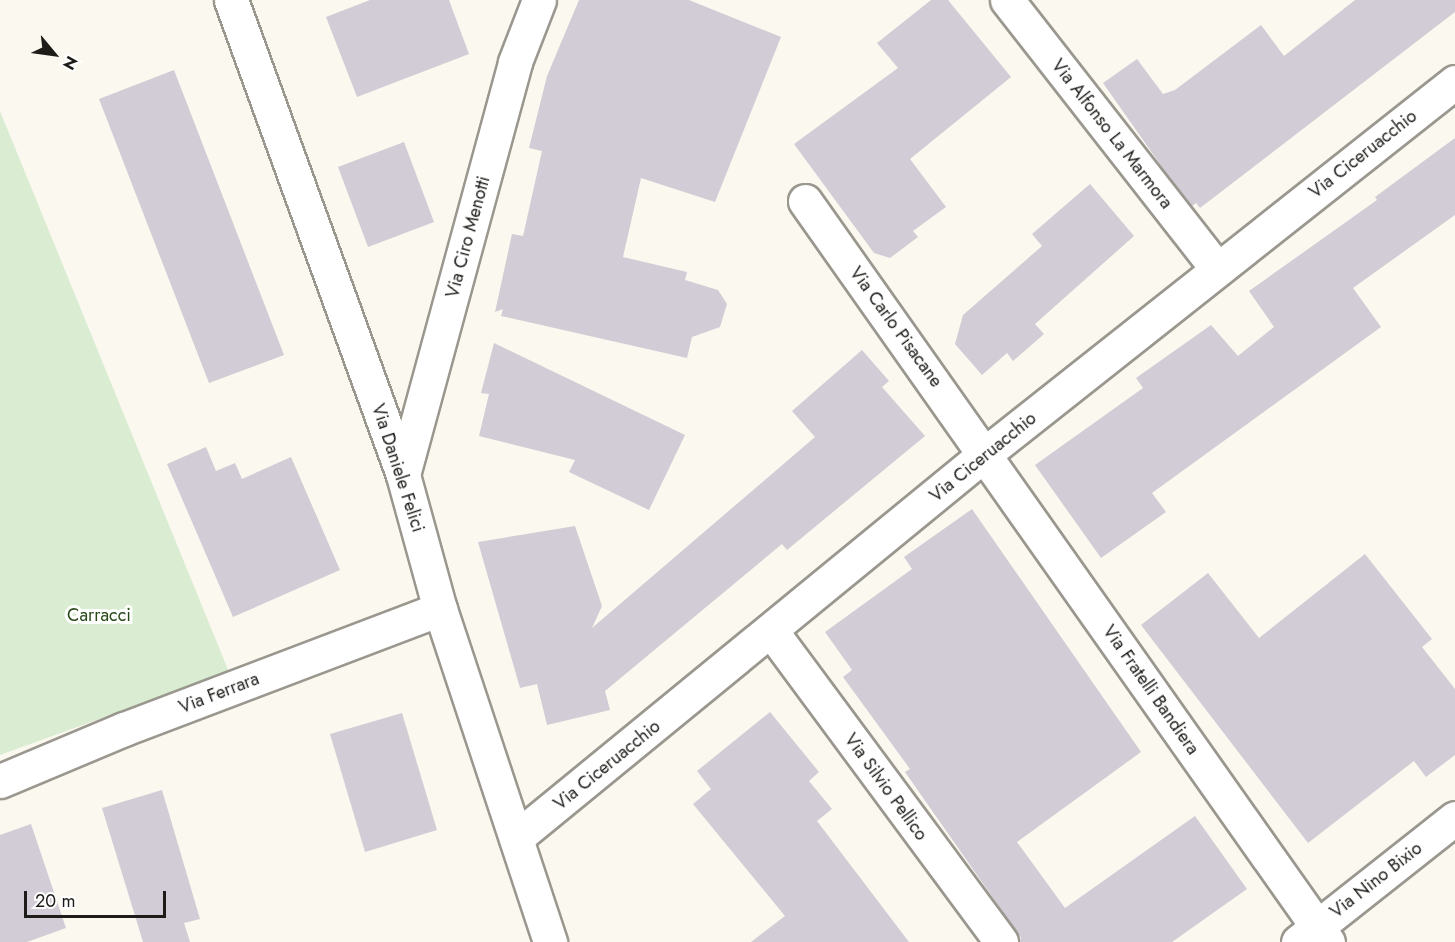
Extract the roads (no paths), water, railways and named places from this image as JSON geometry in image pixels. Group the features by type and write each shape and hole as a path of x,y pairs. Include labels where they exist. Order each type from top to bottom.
{"street":[{"name":"Via Daniele Felici","path":"231,0 403,475 440,609 550,942"},
{"name":"Via Ciro Menotti","path":"403,475 515,62 539,0"},
{"name":"Via Alfonso La Marmora","path":"1007,0 1217,268"},
{"name":"Via Ciceruacchio","path":"516,838 772,632 986,453 1455,82"},
{"name":"Via Carlo Pisacane","path":"805,201 986,453"},
{"name":"Via Fratelli Bandiera","path":"986,453 1314,937"},
{"name":"Via Ferrara","path":"0,781 124,729 440,609"},
{"name":"Via Silvio Pellico","path":"772,632 1000,942"},
{"name":"Via Nino Bixio","path":"1314,937 1455,818"}],"park label":[{"name":"Carracci","path":"99,615"}]}
